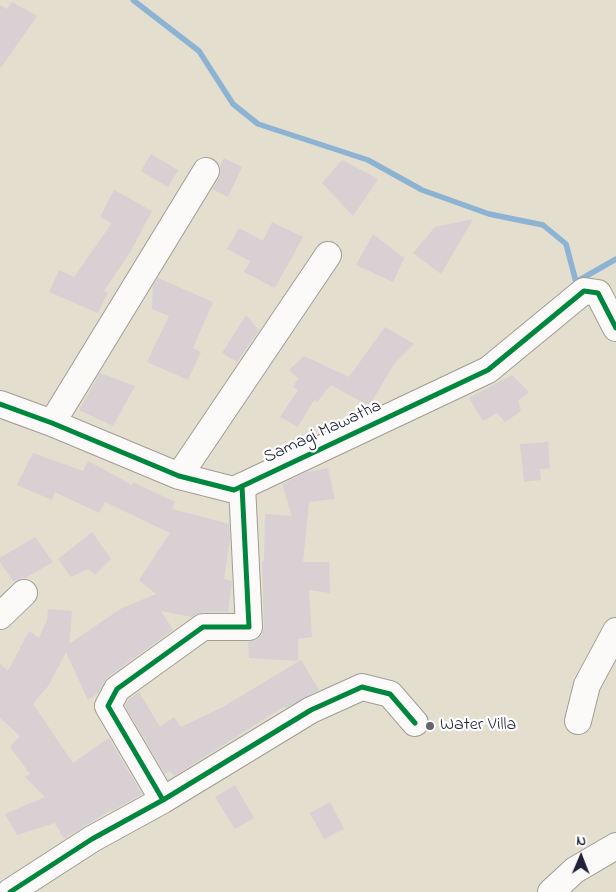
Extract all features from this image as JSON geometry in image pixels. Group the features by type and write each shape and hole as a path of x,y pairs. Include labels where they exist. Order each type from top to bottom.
{"street":[{"path":"52,422 206,171"},
{"path":"179,476 328,255"},
{"name":"Samagi Mawatha","path":"0,404 52,422 179,476 234,490 488,370 584,291 598,294 616,328"},
{"path":"163,800 108,706 117,689 203,627 249,627 242,486"},
{"path":"0,616 24,594"},
{"path":"578,721 587,685 616,631"},
{"path":"10,892 92,839 163,800 311,710 362,687 390,694 415,723"},
{"path":"551,892 575,870 616,846"}],"building":[{"path":"12,2 37,16 0,69 0,5 7,9"},
{"path":"151,154 178,170 168,187 141,171"},
{"path":"224,158 242,167 228,197 212,189 219,178 220,166"},
{"path":"342,160 378,179 353,216 322,183"},
{"path":"114,190 152,211 129,254 104,291 108,292 98,313 49,292 59,270 74,277 112,223 100,217"},
{"path":"473,219 441,274 413,253 435,227"},
{"path":"272,222 303,237 275,288 244,272 250,261 227,249 239,228 263,241"},
{"path":"373,234 404,258 393,282 356,265"},
{"path":"158,278 213,302 193,348 201,352 188,380 147,362 169,316 152,309 153,286"},
{"path":"246,315 259,330 237,362 222,353"},
{"path":"385,327 414,344 394,364 369,406 331,385 317,402 314,400 298,427 280,417 298,390 293,387 298,378 289,370 304,356 349,377"},
{"path":"100,373 135,386 113,426 79,410"},
{"path":"512,375 529,392 518,401 521,411 505,422 497,413 483,421 469,398"},
{"path":"548,442 550,468 540,469 541,480 524,482 520,444"},
{"path":"33,453 83,471 88,461 132,485 133,482 175,502 172,509 229,524 230,540 224,579 232,581 228,612 203,612 192,617 161,611 173,630 108,677 98,693 88,700 66,652 49,685 33,704 73,763 109,738 142,794 111,810 64,839 55,823 17,835 5,814 45,797 25,777 30,774 10,747 20,736 0,718 0,664 8,671 29,631 39,638 47,620 48,609 72,611 69,644 122,608 156,594 139,580 170,533 105,502 99,513 55,492 52,500 17,485"},
{"path":"328,468 335,499 309,502 303,562 329,562 330,593 309,590 312,637 298,639 298,661 249,658 248,642 257,640 262,634 264,627 262,561 264,561 265,514 292,516 282,484 307,472"},
{"path":"92,532 111,559 95,575 88,569 71,577 58,559"},
{"path":"35,537 53,562 14,582 0,562 0,558"},
{"path":"301,660 319,690 286,708 285,706 174,776 170,771 165,774 125,706 129,699 139,692 160,727 174,717 181,727 223,707"},
{"path":"235,785 254,818 235,829 215,797"},
{"path":"330,802 344,829 324,839 310,813"}],"waterway":[{"path":"133,0 199,51 233,104 258,124 368,160 422,190 489,214 543,225 566,244 576,282 616,259"}],"cycle path":[{"path":"0,404 52,423 179,476 234,490 488,370 584,291 598,293 616,328"},
{"path":"163,800 108,706 117,689 203,627 249,627 242,486"},
{"path":"10,892 92,839 163,800 311,710 362,687 390,694 415,723"}],"place":[{"name":"Water Villa","path":"430,726"}]}
